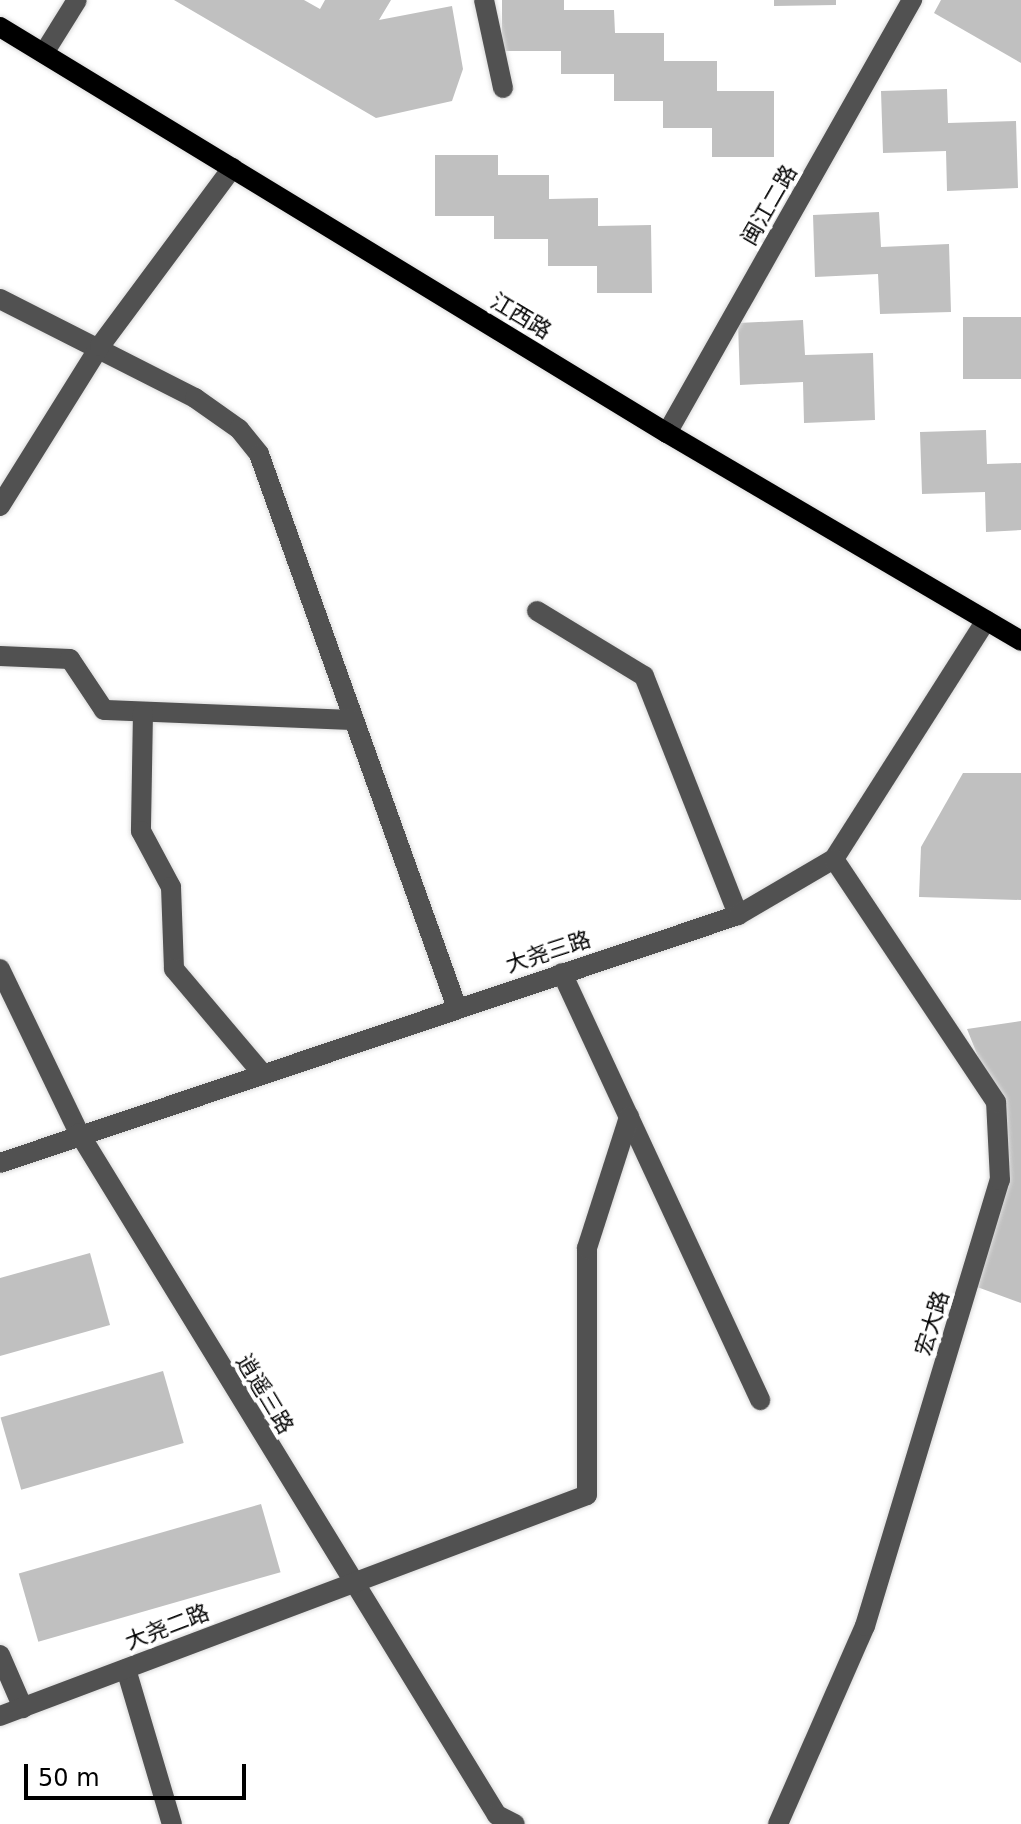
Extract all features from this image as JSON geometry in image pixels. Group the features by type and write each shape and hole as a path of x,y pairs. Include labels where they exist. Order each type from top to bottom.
{"main road":[{"name":"江西路","path":"0,27 667,433 1021,641"}],"street":[{"path":"44,53 77,0"},
{"path":"484,0 503,88"},
{"name":"闽江二路","path":"667,433 912,0"},
{"path":"0,506 100,346 232,168"},
{"path":"0,299 100,346 195,398 239,429 259,454 457,1008"},
{"path":"537,611 644,676 738,915"},
{"name":"大尧三路","path":"0,1163 79,1133 738,915 834,859 986,620"},
{"path":"0,656 70,659 104,710 354,720"},
{"path":"143,712 141,831 171,887 174,969 262,1073"},
{"name":"宏大路","path":"778,1824 865,1626 1000,1180 996,1102 834,859"},
{"name":"逍遥三路","path":"0,969 79,1133 352,1583 502,1821"},
{"path":"562,973 760,1400"},
{"name":"大尧二路","path":"0,1716 587,1495 587,1248 629,1117"},
{"path":"0,1655 23,1708"},
{"path":"126,1669 172,1824"}],"building":[{"path":"174,0 304,0 320,9 325,0 391,0 379,20 452,6 463,69 452,101 376,118"},
{"path":"502,0 564,0 564,10 614,10 615,33 664,33 664,61 717,61 717,91 774,91 774,157 712,157 712,128 663,128 663,101 614,101 614,74 561,74 561,51 502,51"},
{"path":"774,0 836,0 836,5 774,6"},
{"path":"941,0 1021,0 1021,63 934,13"},
{"path":"947,89 948,123 1016,121 1018,188 947,191 946,151 883,153 881,91"},
{"path":"435,155 498,155 498,175 549,175 549,199 598,198 598,226 651,225 652,293 597,293 597,266 548,266 548,239 494,239 494,216 435,216"},
{"path":"879,212 881,247 949,244 951,312 880,314 878,274 815,277 813,215"},
{"path":"963,317 1021,317 1021,379 963,379"},
{"path":"803,320 805,355 873,353 875,420 804,423 803,382 740,385 738,323"},
{"path":"986,430 987,464 1021,463 1021,530 986,532 985,492 922,494 920,432"},
{"path":"963,773 1021,773 1021,900 919,897 921,847"},
{"path":"1021,1021 1021,1303 969,1284 1000,1180 996,1102 967,1029"},
{"path":"90,1253 110,1325 0,1356 0,1278"},
{"path":"163,1371 184,1443 21,1490 1,1418"},
{"path":"261,1504 281,1572 38,1642 19,1573"}]}
